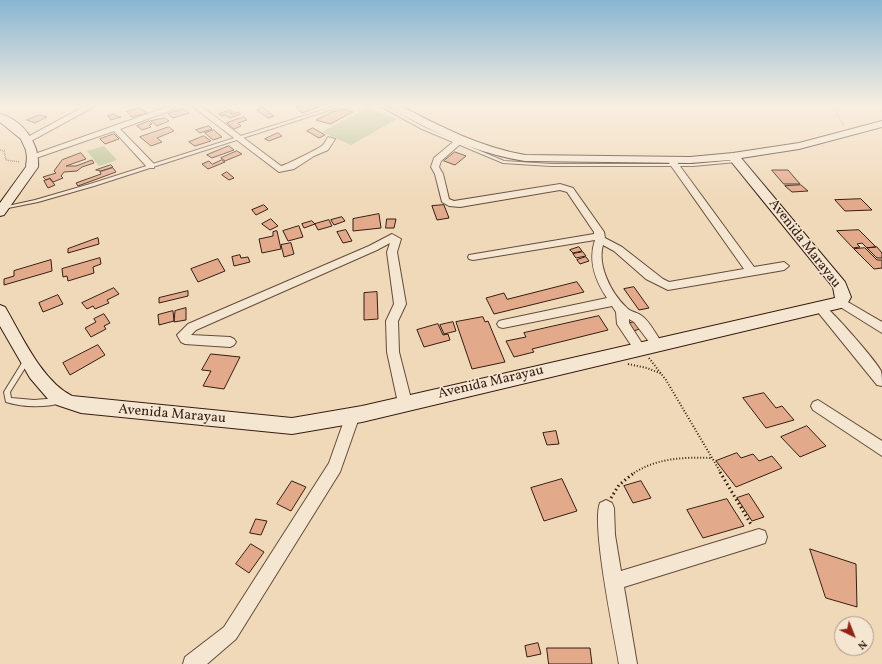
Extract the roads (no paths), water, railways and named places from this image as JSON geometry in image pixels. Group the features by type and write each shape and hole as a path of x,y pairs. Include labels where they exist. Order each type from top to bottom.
{"street":[{"path":"1,210 32,167 32,156 28,139 26,137"},
{"path":"28,139 32,137"},
{"path":"32,156 90,137"},
{"path":"124,137 151,166"},
{"path":"234,137 279,169 291,167 311,154 325,148 331,140"},
{"path":"451,137 459,141 501,154 525,158 672,162 735,159 799,146 833,137"},
{"path":"459,141 437,160 435,166 439,174 443,197 448,203 460,204 560,187 570,190 599,232 600,238 596,252 599,272 614,301 622,311 638,319 657,344"},
{"name":"Avenida Marayau","path":"0,311 28,359 50,391 62,400 77,405 92,407 292,426 353,415 841,302 843,297 840,286 735,159"},
{"path":"672,162 752,272"},
{"path":"230,342 185,340 182,335 192,327 373,248 392,237 396,239 392,252 400,304 392,321 393,352 405,403"},
{"path":"473,257 600,238 655,281 668,286 784,266"},
{"path":"503,324 614,301"},
{"path":"841,302 882,328"},
{"path":"819,306 832,319 882,381"},
{"path":"622,311 623,324 639,348"},
{"path":"818,406 882,449"},
{"path":"192,664 230,632 234,626 335,467 353,415"},
{"path":"606,508 607,535 628,664"},
{"path":"615,582 674,562 759,537"}],"lane":[{"path":"1,210 43,199 243,137"},
{"path":"450,137 459,141"},
{"path":"28,359 7,392 8,400 22,403 43,404 62,400"}]}
